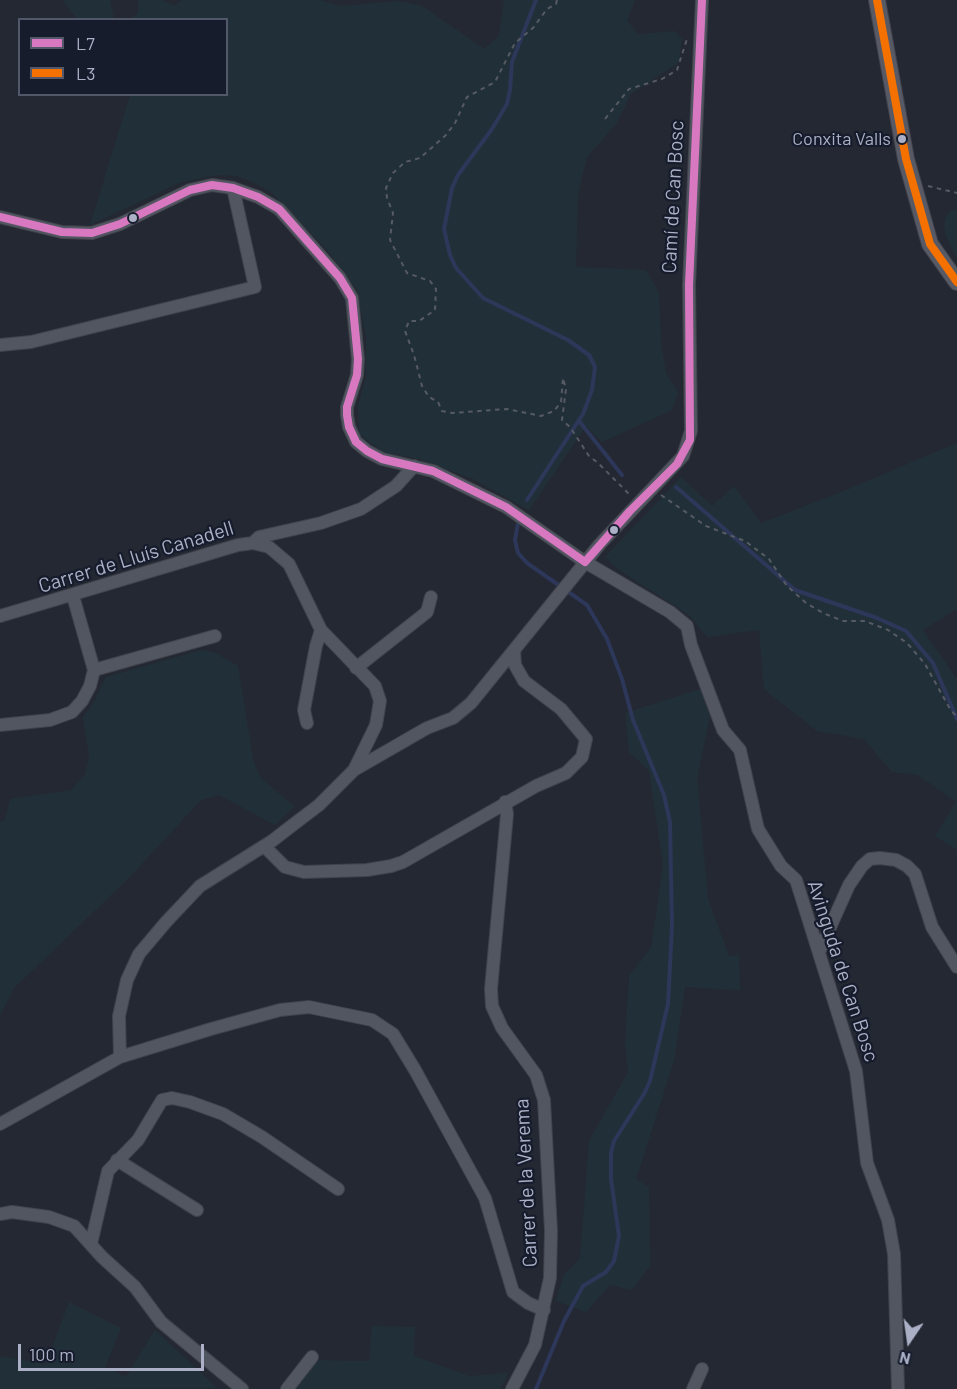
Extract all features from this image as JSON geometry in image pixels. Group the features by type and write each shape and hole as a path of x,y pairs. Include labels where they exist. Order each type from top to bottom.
{"street":[{"name":"Camí de Can Bosc","path":"354,770 428,728 453,718 471,703 585,562 637,503 677,464 687,447 691,431 688,285 702,0"},
{"path":"878,0 906,159 930,244 954,278 957,293"},
{"name":"Avinguda de Can Bosc","path":"0,217 62,232 92,233 120,224 190,190 212,185 258,197 279,208 340,278 352,298 359,350 357,375 347,407 347,420 351,433 361,446 375,456 433,471 450,478 506,507 585,562 670,612 687,626 691,645 723,730 740,750 758,829 781,866 796,880 856,1071 867,1163 888,1220 894,1254 898,1389"},
{"path":"0,345 31,342 255,287 233,189"},
{"path":"253,543 259,537 321,523 361,509 396,486 414,466"},
{"name":"Carrer de Lluís Canadell","path":"0,616 238,545 253,543 269,547 289,564 321,630 375,686 380,701 376,725 354,770"},
{"path":"0,724 50,720 72,712 82,701 90,686 94,670 73,596"},
{"path":"357,668 427,612 430,608 431,597"},
{"path":"307,723 304,710 321,630"},
{"path":"94,670 215,636"},
{"path":"264,846 285,867 304,872 367,870 391,866 403,862 505,802 566,773 582,757 586,740 561,709 524,681 515,665 514,650"},
{"path":"120,1057 119,1016 127,980 139,954 200,886 264,846 319,806 354,770"},
{"name":"Carrer de la Verema","path":"505,802 507,814 491,989 492,1006 502,1028 536,1076 544,1100 551,1231 550,1278 544,1310 535,1345 512,1389"},
{"path":"819,952 849,885 862,866 870,859 880,858 897,860 915,874 932,927 957,967"},
{"path":"0,1124 120,1057 280,1010 309,1007 372,1020 393,1034 485,1198 513,1292 528,1303 544,1310"},
{"path":"91,1244 108,1171 138,1140 162,1100 172,1098 190,1102 224,1114 338,1189"},
{"path":"117,1160 197,1210"},
{"path":"0,1214 12,1212 49,1217 74,1226 135,1287 161,1322 242,1389"},
{"path":"287,1389 312,1357"},
{"path":"693,1389 702,1369"}],"path":[{"path":"557,0 556,4 548,9 533,28 515,42 495,82 467,97 455,123 446,135 420,158 405,162 393,173 386,188 393,213 390,240 407,273 430,281 436,289 435,310 419,321 409,321 405,331 422,386 429,397 438,402 442,411 468,413 478,410 507,409 541,416 554,411 561,402 563,378 566,389 562,420 570,427 589,456 637,503"},
{"path":"605,119 629,88 662,79 676,70 688,38 700,32"},
{"path":"913,182 957,193"},
{"path":"651,489 673,501 706,526 745,541 769,559 787,586 806,603 843,621 865,621 888,630 907,643 925,664 950,709 957,717"}],"shaded area":[{"path":"62,0 110,0 114,18 76,18"},
{"path":"138,0 162,0 174,6 182,0 319,0 341,6 400,1 422,6 484,49 499,36 504,0 635,0 627,20 638,34 675,31 682,39 679,62 631,94 616,124 587,157 578,193 576,267 646,270 659,293 661,342 666,373 678,392 672,410 602,442 586,426 529,510 473,479 419,459 384,452 359,434 358,406 366,376 366,336 356,288 327,250 272,193 237,176 220,175 201,178 181,182 90,225 130,96 228,96 228,18 131,18 138,13"},
{"path":"952,210 957,210 957,259 944,225 946,216"},
{"path":"957,443 957,609 923,630 957,679 957,850 935,836 956,802 918,775 892,772 864,739 817,731 764,689 759,630 707,637 689,615 619,570 605,557 681,477 712,506 734,486 761,523"},
{"path":"202,650 216,653 238,666 253,759 260,777 294,806 275,825 219,795 201,800 127,880 14,988 0,1015 0,822 5,820 10,799 71,790 85,775 89,757 83,717 94,702 106,677"},
{"path":"701,690 710,717 697,778 708,899 729,956 739,955 740,990 685,987 674,1061 636,1179 649,1187 650,1266 632,1290 610,1285 586,1312 556,1301 564,1274 580,1259 589,1141 628,1072 625,1044 629,976 651,948 663,865 649,771 629,752 625,713"},
{"path":"69,1302 121,1328 105,1367 126,1377 155,1330 217,1388 0,1389 0,1356 46,1364"},
{"path":"372,1326 415,1327 414,1356 469,1376 508,1373 500,1389 296,1389 316,1360 369,1361"}],"waterway":[{"path":"527,500 583,414 592,390 595,367 589,355 568,340 483,298 456,268 450,255 444,229 452,188 458,175 492,129 507,104 512,62 536,0"},
{"path":"579,421 622,475"},
{"path":"676,487 795,590 877,618 906,631 933,663 957,719"},
{"path":"518,523 515,540 518,553 527,563 587,605 607,639 622,679 633,720 664,795 670,822 672,926 668,1004 650,1081 614,1141 611,1153 611,1179 619,1236 614,1261 606,1272 583,1286 564,1321 536,1389"}],"transit line":[{"name":"L7","path":"585,562 630,511 677,464 690,440 689,285 702,0"},
{"name":"L3","path":"877,0 906,159 930,244 957,282"},
{"name":"L7","path":"0,217 62,232 92,233 120,224 190,190 212,185 233,188 258,197 279,209 340,278 352,298 358,359 357,375 347,407 347,415 349,427 356,442 382,459 433,471 506,507 585,562"}],"place":[{"name":"Conxita Valls","path":"902,139"}]}
